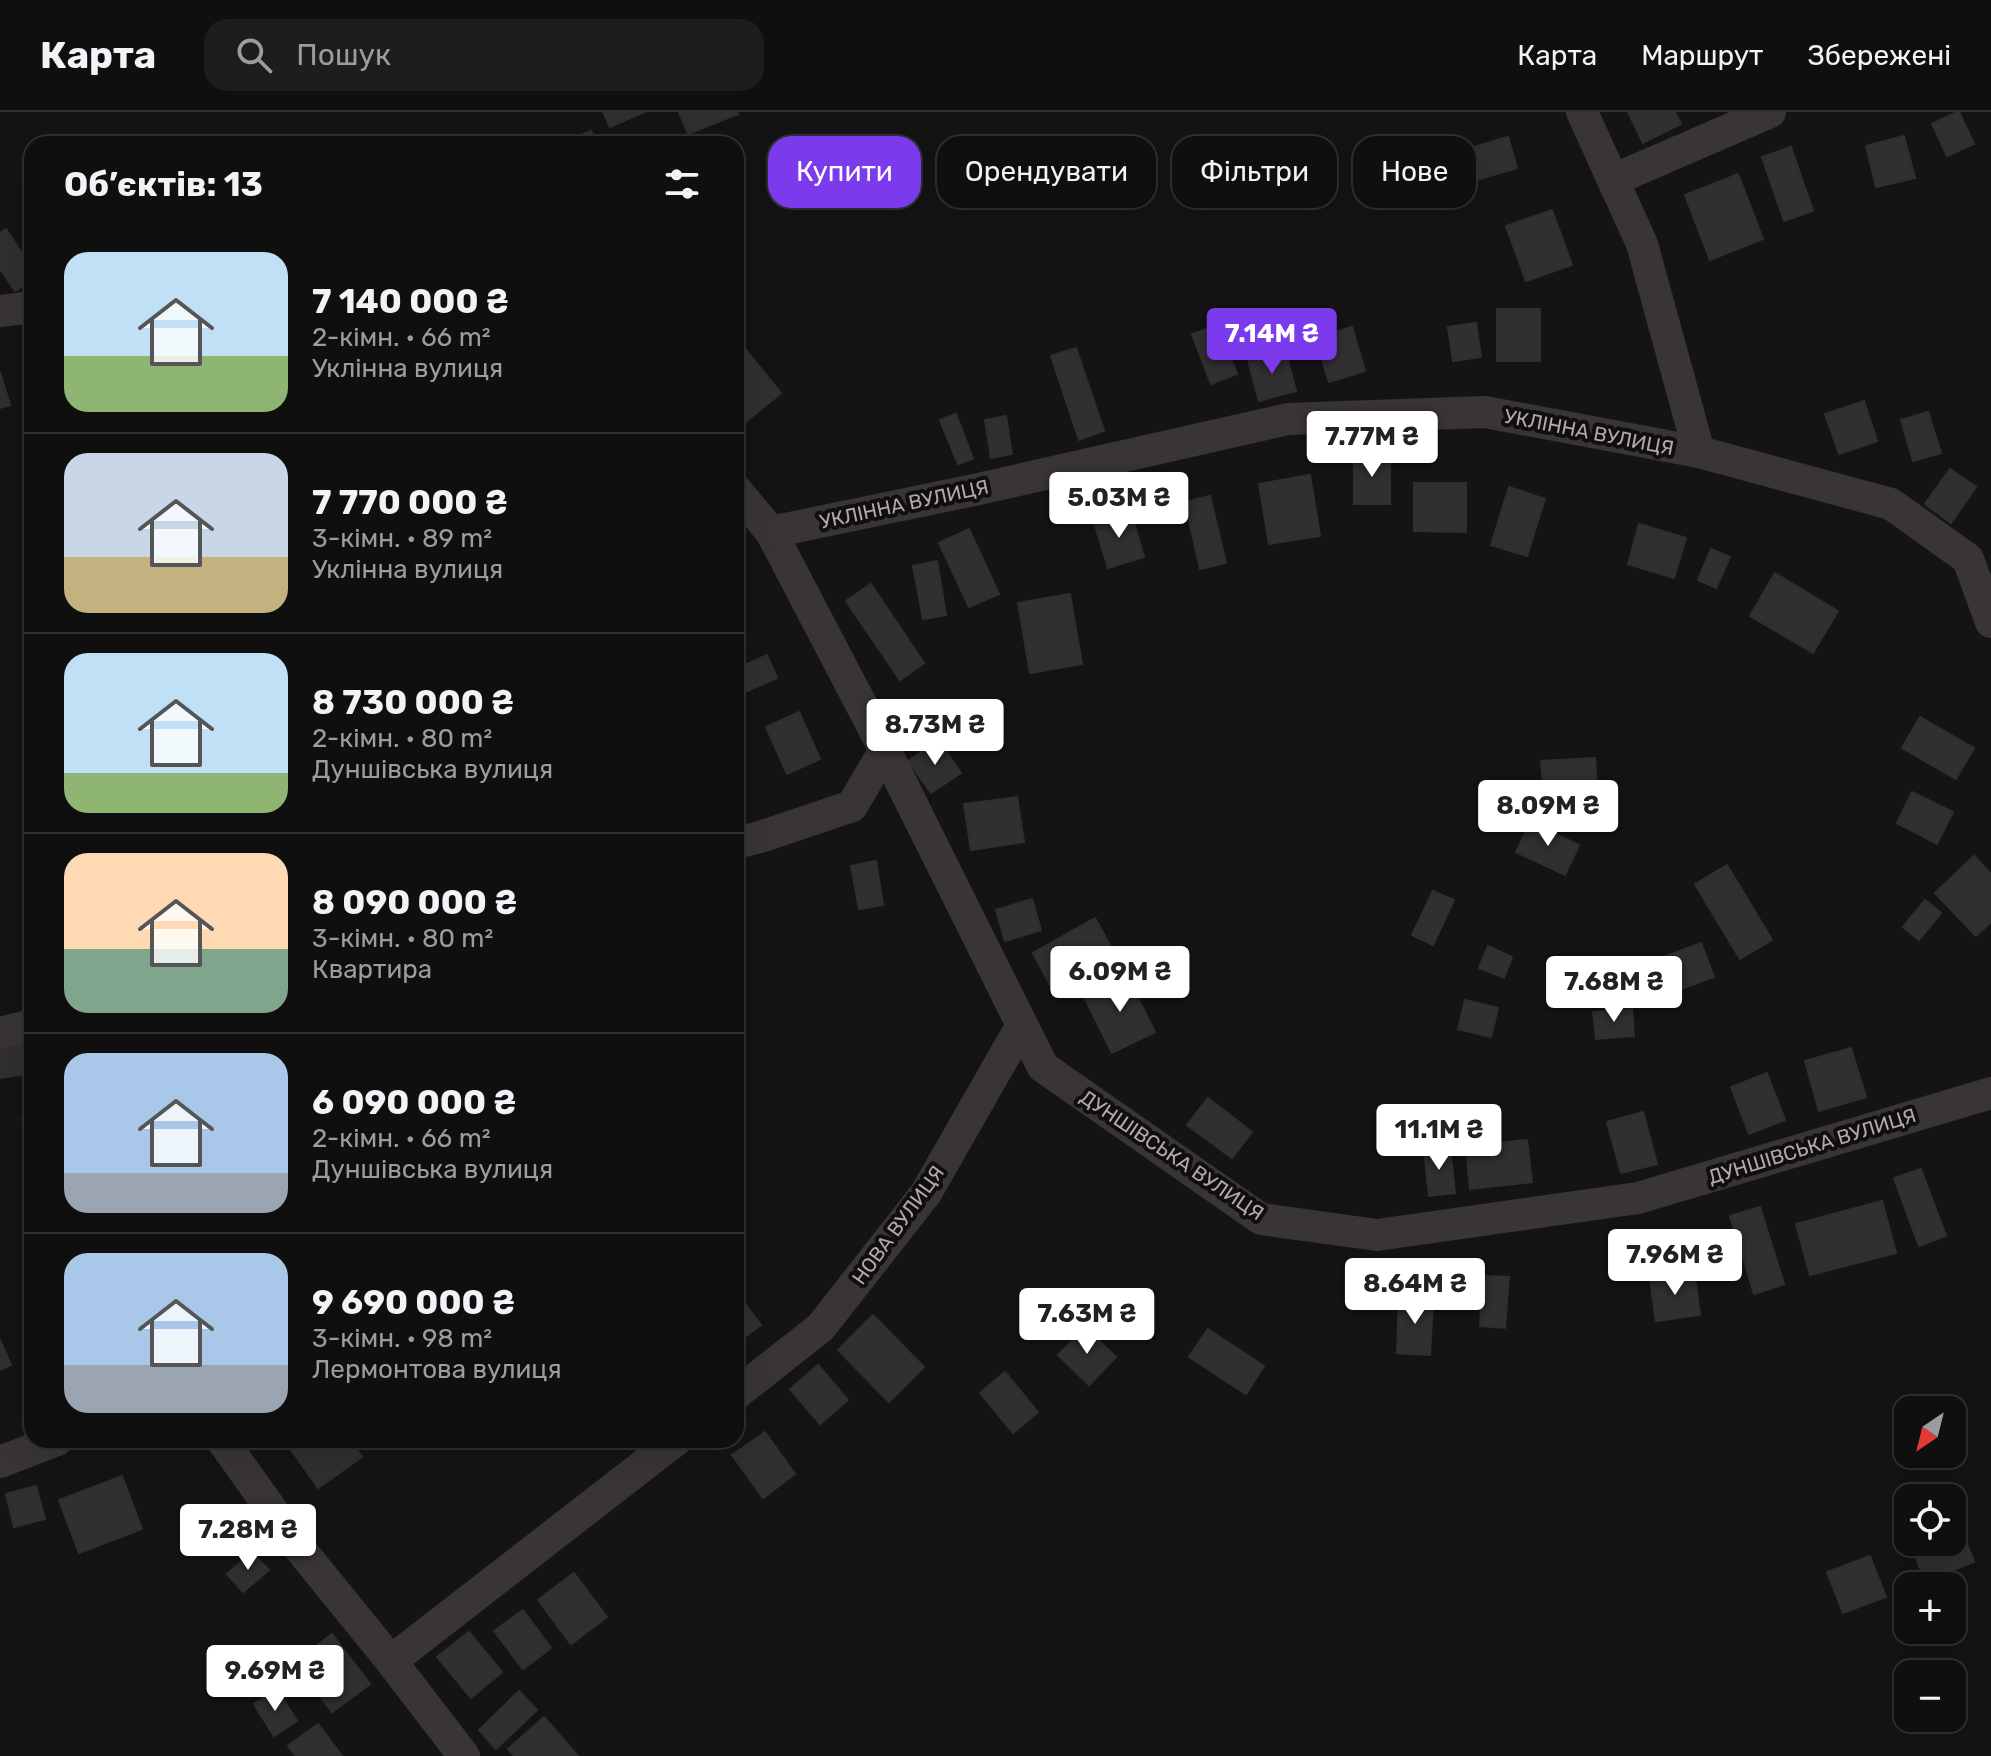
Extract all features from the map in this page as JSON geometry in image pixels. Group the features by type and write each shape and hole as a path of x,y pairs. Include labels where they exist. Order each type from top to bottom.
{"street":[{"path":"1582,112 1642,244 1699,452"},
{"path":"1613,180 1770,112"},
{"path":"0,311 24,308"},
{"name":"УКЛІННА ВУЛИЦЯ","path":"771,532 1288,419 1485,412 1699,452 1891,504 1968,559 1991,622"},
{"name":"ДУНШІВСЬКА ВУЛИЦЯ","path":"744,500 771,532 885,750 1043,1067 1261,1219 1377,1235 1638,1198 1991,1093"},
{"path":"744,841 852,806 885,750"},
{"name":"НОВА ВУЛИЦЯ","path":"744,1388 821,1327 917,1205 1022,1025"},
{"path":"0,1033 24,1027"},
{"path":"0,1462 36,1448"},
{"path":"228,1448 296,1544 464,1756"},
{"path":"391,1661 666,1448"}],"building":[{"path":"603,112 644,112 610,127"},
{"path":"679,112 737,112 738,114 688,134"},
{"path":"1628,112 1675,112 1681,124 1643,143"},
{"path":"1957,112 1974,144 1947,156 1932,124"},
{"path":"1904,136 1915,178 1876,187 1866,146"},
{"path":"1508,137 1517,168 1476,180 1476,146"},
{"path":"1791,147 1813,211 1784,221 1762,157"},
{"path":"1738,174 1763,239 1710,260 1685,195"},
{"path":"1552,210 1572,265 1526,281 1506,226"},
{"path":"6,229 24,256 24,285 15,291 0,269 0,233"},
{"path":"1497,309 1540,309 1540,361 1497,361"},
{"path":"1476,323 1481,357 1453,361 1448,327"},
{"path":"1218,325 1237,374 1211,384 1192,334"},
{"path":"1352,327 1365,371 1329,382 1315,338"},
{"path":"744,347 781,393 744,423"},
{"path":"1076,348 1104,431 1079,440 1051,356"},
{"path":"1285,350 1296,391 1259,401 1248,360"},
{"path":"0,372 10,405 0,408"},
{"path":"1864,401 1877,441 1839,454 1825,414"},
{"path":"1928,412 1941,453 1913,461 1901,420"},
{"path":"956,414 973,459 958,464 940,420"},
{"path":"1006,416 1012,454 991,458 985,420"},
{"path":"1354,453 1390,454 1390,504 1354,504"},
{"path":"1950,469 1976,487 1951,523 1925,504"},
{"path":"1310,475 1320,536 1269,544 1259,484"},
{"path":"1414,483 1466,483 1466,532 1414,531"},
{"path":"1509,487 1545,499 1527,556 1491,545"},
{"path":"1210,496 1226,563 1200,569 1185,502"},
{"path":"1131,512 1144,557 1108,568 1094,522"},
{"path":"1639,524 1686,538 1674,578 1628,564"},
{"path":"969,529 999,594 969,607 939,543"},
{"path":"1711,549 1730,557 1716,588 1698,580"},
{"path":"937,561 946,615 923,619 913,566"},
{"path":"1775,573 1838,611 1813,653 1750,616"},
{"path":"871,584 924,663 900,680 846,601"},
{"path":"1070,594 1082,664 1030,673 1018,603"},
{"path":"767,655 777,678 744,692 744,665"},
{"path":"799,712 820,759 787,774 766,727"},
{"path":"1920,717 1974,748 1956,779 1902,748"},
{"path":"938,740 961,773 931,793 908,761"},
{"path":"1595,758 1597,791 1544,795 1541,761"},
{"path":"1912,792 1953,812 1937,844 1897,823"},
{"path":"1017,797 1024,842 971,850 964,804"},
{"path":"1530,822 1579,845 1565,875 1516,852"},
{"path":"1974,856 1991,874 1991,922 1976,936 1935,893"},
{"path":"876,861 883,905 859,909 851,866"},
{"path":"1727,865 1772,940 1740,959 1695,884"},
{"path":"1433,891 1454,900 1433,945 1412,935"},
{"path":"1032,899 1041,930 1005,941 996,910"},
{"path":"1925,900 1941,913 1919,940 1903,927"},
{"path":"1095,918 1119,961 1056,996 1033,953"},
{"path":"1701,943 1714,977 1671,993 1658,959"},
{"path":"1488,946 1512,957 1504,978 1479,968"},
{"path":"1127,976 1155,1032 1112,1053 1084,997"},
{"path":"1465,1000 1498,1008 1491,1037 1458,1029"},
{"path":"1632,1009 1634,1036 1596,1039 1593,1012"},
{"path":"24,1041 24,1074 0,1078 0,1045"},
{"path":"1851,1048 1866,1097 1819,1111 1805,1061"},
{"path":"1767,1073 1785,1120 1749,1134 1731,1087"},
{"path":"1208,1098 1252,1132 1232,1158 1187,1125"},
{"path":"1643,1112 1657,1164 1621,1173 1607,1122"},
{"path":"1527,1140 1532,1182 1470,1189 1466,1147"},
{"path":"1450,1148 1455,1193 1429,1196 1424,1150"},
{"path":"1921,1169 1946,1236 1919,1246 1894,1178"},
{"path":"1882,1201 1896,1253 1810,1275 1796,1224"},
{"path":"1760,1207 1784,1284 1754,1294 1730,1216"},
{"path":"1694,1272 1700,1315 1656,1321 1650,1279"},
{"path":"1483,1276 1509,1277 1505,1328 1480,1326"},
{"path":"1399,1298 1433,1299 1430,1355 1397,1353"},
{"path":"744,1303 761,1325 744,1337"},
{"path":"873,1315 924,1367 889,1402 838,1350"},
{"path":"1085,1327 1116,1357 1089,1385 1058,1355"},
{"path":"1208,1329 1264,1366 1246,1394 1189,1357"},
{"path":"0,1340 11,1365 0,1370"},
{"path":"818,1365 848,1400 820,1424 790,1389"},
{"path":"1005,1372 1038,1412 1013,1433 980,1393"},
{"path":"765,1432 795,1474 763,1498 732,1455"},
{"path":"290,1448 356,1448 362,1457 318,1488"},
{"path":"122,1476 142,1529 79,1553 59,1500"},
{"path":"36,1486 45,1519 14,1527 6,1494"},
{"path":"1966,1541 1974,1562 1948,1572 1922,1572 1915,1556 1966,1556"},
{"path":"252,1552 269,1570 243,1592 227,1574"},
{"path":"1870,1556 1886,1597 1843,1613 1827,1572"},
{"path":"574,1573 607,1617 571,1644 538,1600"},
{"path":"523,1610 551,1648 523,1669 494,1631"},
{"path":"469,1632 502,1672 471,1698 437,1657"},
{"path":"332,1634 370,1684 332,1712 294,1663"},
{"path":"277,1690 297,1721 274,1736 254,1704"},
{"path":"519,1691 537,1710 496,1749 479,1730"},
{"path":"544,1717 578,1756 514,1756 508,1749"},
{"path":"318,1724 342,1756 296,1756 288,1746"}]}
